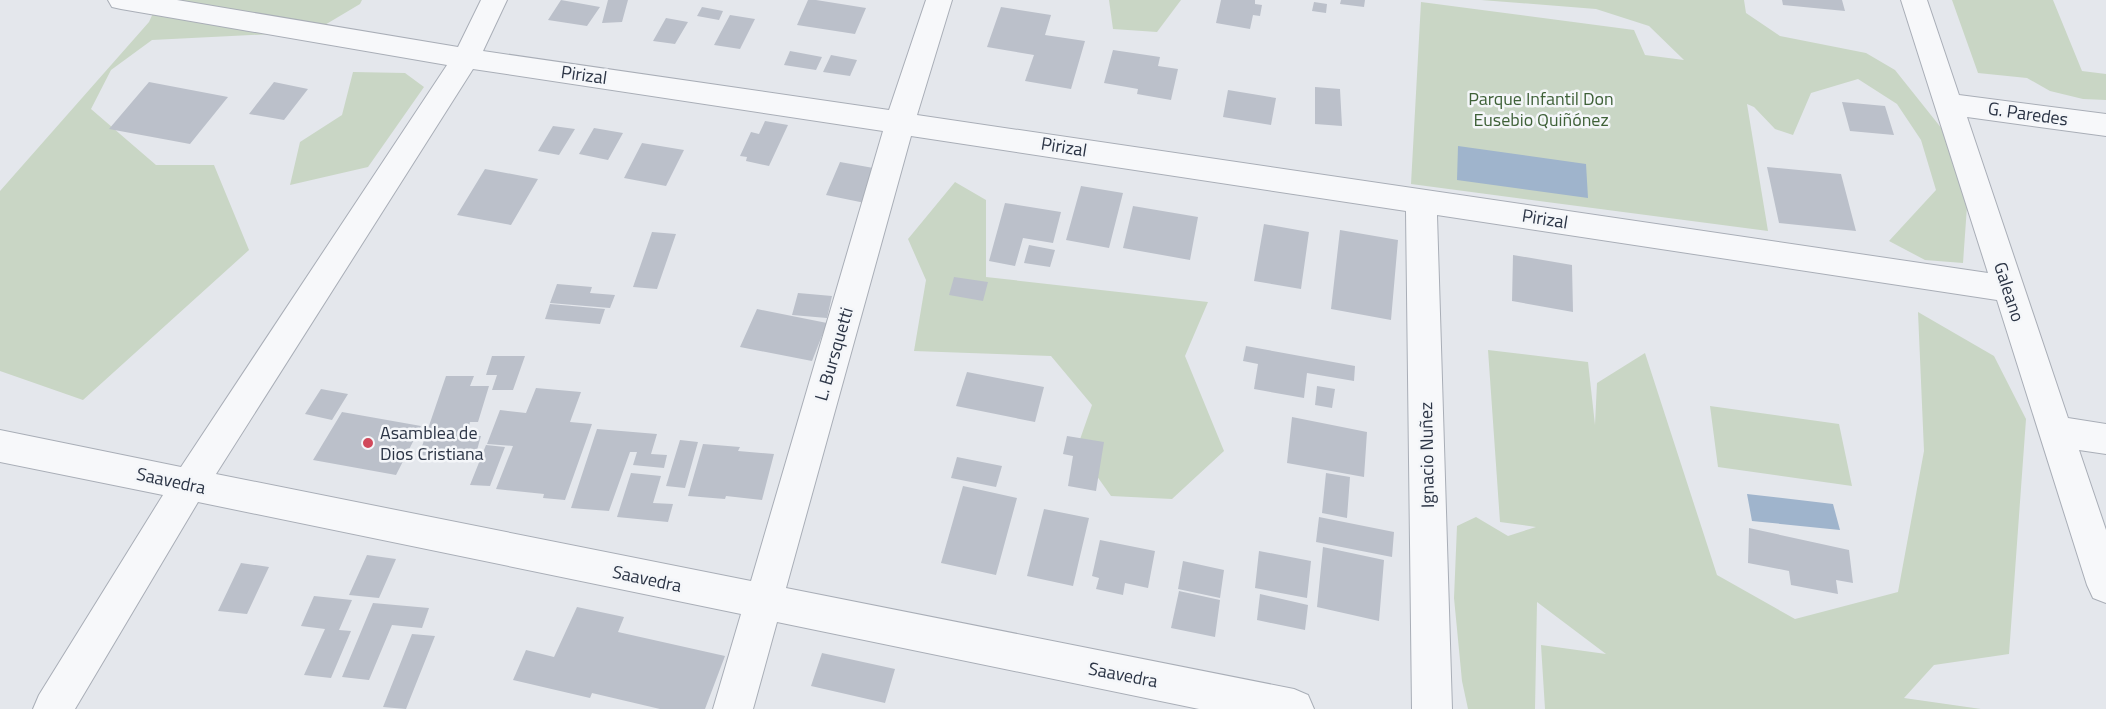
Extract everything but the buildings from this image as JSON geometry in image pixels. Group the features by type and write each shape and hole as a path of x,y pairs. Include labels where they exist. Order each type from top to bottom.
{"street":[{"name":"Pirizal","path":"121,0 466,58 2008,289"},
{"path":"53,709 189,485 466,58 494,0"},
{"name":"L. Bursquetti","path":"733,709 900,122 939,0"},
{"name":"Galeano","path":"1914,0 2106,585"},
{"name":"G. Paredes","path":"1950,104 2106,125"},
{"name":"Ignacio Nuñez","path":"1421,200 1432,709"},
{"path":"2055,431 2106,440"},
{"name":"Saavedra","path":"0,446 1294,709"}],"green space":[{"path":"159,0 362,0 360,4 313,32 152,40 111,70 91,109 156,165 214,165 249,250 83,400 0,371 0,191 149,22"},
{"path":"1109,0 1181,0 1157,32 1113,29"},
{"name":"Parque Infantil Don Eusebio Quiñónez","path":"1481,0 1744,0 1746,13 1780,36 1866,53 1895,70 1970,164 1963,263 1925,260 1889,241 1936,190 1921,140 1897,104 1858,79 1811,93 1793,135 1775,129 1754,107 1747,104 1768,231 1411,184 1421,2 1634,30 1645,55 1684,60 1649,26 1596,9"},
{"path":"1952,0 2053,0 2082,71 2106,74 2106,100 2083,99 2050,91 2027,78 1978,73"},
{"path":"353,72 405,73 424,87 368,167 290,185 300,142 342,115"},
{"path":"955,182 986,200 986,277 1208,302 1185,356 1224,451 1172,499 1111,496 1077,448 1092,405 1051,356 914,351 926,280 908,239"},
{"path":"1918,312 1994,356 2026,419 2009,654 1934,665 1904,698 1981,709 1545,709 1541,645 1606,654 1537,602 1535,709 1468,709 1462,681 1454,598 1457,526 1476,517 1508,536 1536,527 1500,522 1488,350 1588,362 1595,425 1597,383 1645,353 1717,575 1795,619 1898,592 1924,451"},
{"path":"1710,406 1839,424 1852,486 1718,467"}],"water":[{"path":"1458,146 1586,164 1588,198 1457,180"},
{"path":"1747,494 1833,504 1840,530 1752,521"}],"place":[{"name":"Asamblea de Dios Cristiana","path":"368,443"}]}
